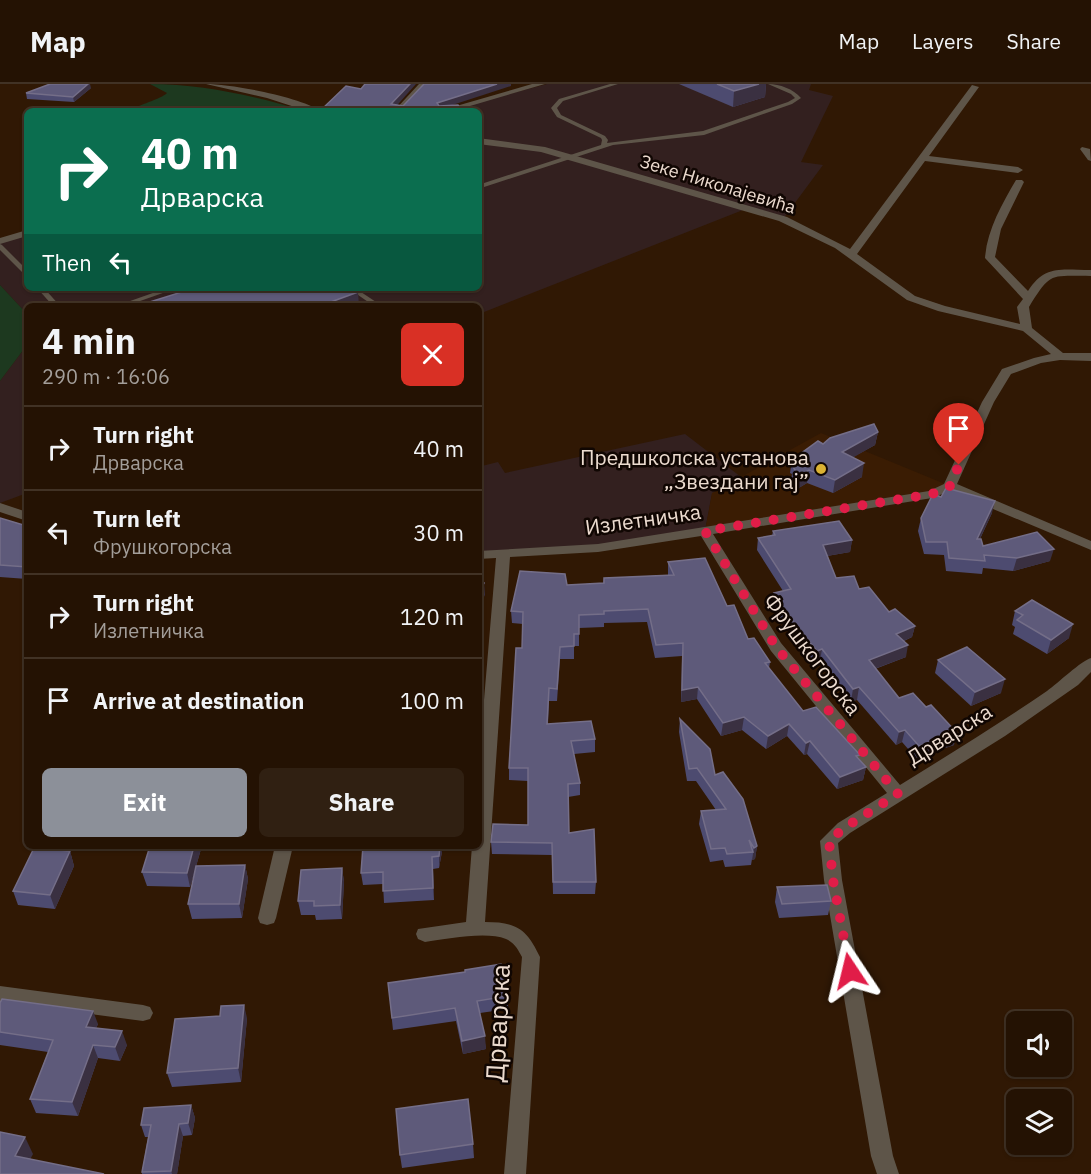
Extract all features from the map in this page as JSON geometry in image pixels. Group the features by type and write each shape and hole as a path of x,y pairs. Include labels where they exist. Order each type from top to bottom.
{"street":[{"path":"210,84 269,96 307,108"},
{"path":"401,108 424,84"},
{"path":"454,108 541,84"},
{"path":"852,254 975,87"},
{"name":"Зеке Николајевића","path":"482,142 542,149 783,219 810,230 852,254 911,298 942,309 1027,328 1060,356"},
{"path":"1085,149 1091,158"},
{"path":"923,158 1017,170"},
{"path":"1019,182 996,232 990,258 1029,299"},
{"path":"0,241 24,233"},
{"path":"1027,328 1023,307 1040,280 1053,273 1091,273"},
{"path":"1091,357 1060,356 1038,360 1006,372 988,402 950,486 1091,546"},
{"name":"Излетничка","path":"482,555 598,548 910,498 932,494 950,486"},
{"path":"0,507 24,516"},
{"name":"Фрушкогорска","path":"705,531 776,647 898,794"},
{"path":"482,836 503,555"},
{"name":"Дрварска","path":"888,1174 882,1156 833,880 829,841 844,828 999,732 1072,681 1091,663"},
{"path":"267,918 283,849"},
{"path":"475,930 481,849"},
{"name":"Дрварска","path":"425,934 503,930 522,940 531,957 515,1174"},
{"path":"0,994 143,1013"}],"lane":[{"path":"604,145 603,137 559,116 554,108 561,100 615,84"},
{"path":"482,186 604,145 635,139 704,133 790,103 798,98 793,93 771,84"},
{"path":"0,246 24,271"},
{"path":"43,291 54,303"},
{"path":"128,303 165,291"},
{"path":"356,291 374,303"}],"shaded area":[{"path":"547,84 811,84 809,90 833,96 801,162 823,165 783,219 748,208 482,313 482,303 24,303 24,311 0,285 0,241 24,234 24,291 482,291 482,108 460,107"},
{"path":"24,349 24,494 0,503 0,381"},
{"path":"821,433 950,486 941,490 705,531 712,493"},
{"path":"685,434 741,477 712,494 705,531 598,548 482,555 482,466 498,462 505,473"}],"green space":[{"path":"150,84 189,86 228,92 295,108 135,108 167,93"},
{"path":"0,285 24,311 24,349 0,381"}],"building":[{"path":"50,84 88,84 73,97 26,93"},
{"path":"365,84 410,84 391,104 403,106 424,84 497,84 437,103 439,106 458,105 460,108 323,108 346,86 361,89"},
{"path":"717,84 759,84 734,91"},
{"path":"185,291 358,292 328,303 147,303"},
{"path":"874,424 878,432 842,452 864,463 835,480 809,470 799,476 793,467 798,463 792,460 818,441 823,444 830,438"},
{"path":"946,488 995,501 977,539 981,539 983,546 1037,532 1054,549 1017,558 984,555 985,561 949,558 947,542 926,542 921,518 933,494 941,497"},
{"path":"0,518 24,525 24,567 0,565"},
{"path":"839,521 852,540 823,545 836,578 854,576 859,589 869,587 889,612 895,609 915,626 896,634 908,645 869,660 899,698 913,693 926,707 931,705 957,733 919,746 905,730 899,732 859,687 853,689 822,649 817,651 777,602 780,601 774,593 791,589 758,538 775,535 773,531"},
{"path":"705,558 727,606 734,605 748,639 754,638 770,662 765,663 803,711 816,707 860,755 856,756 866,767 840,777 810,741 806,743 789,724 768,736 744,717 723,723 698,687 682,690 683,643 656,645 648,609 604,611 604,614 579,615 579,634 574,634 574,646 560,647 557,689 549,688 547,724 591,721 595,739 571,741 580,783 568,784 569,833 594,829 596,882 553,882 552,843 491,842 493,824 528,825 528,768 509,768 516,648 522,648 523,612 511,611 520,571 565,574 567,585 604,583 604,578 674,575 668,562"},
{"path":"1032,600 1073,624 1051,640 1017,620 1023,615 1015,611"},
{"path":"967,647 1005,679 975,692 938,660"},
{"path":"680,719 710,749 715,775 723,772 743,799 757,846 754,848 749,840 753,852 727,854 725,848 711,849 701,811 726,809 697,768 689,769"},
{"path":"34,849 70,851 50,895 13,891"},
{"path":"149,849 193,849 187,873 142,872"},
{"path":"363,849 440,849 439,856 432,857 433,888 383,891 383,872 361,873"},
{"path":"245,865 239,904 188,904 196,866"},
{"path":"342,868 340,905 314,906 314,901 298,901 301,870"},
{"path":"827,885 831,901 782,904 777,887"},
{"path":"501,964 508,996 477,1001 485,1036 462,1041 455,1008 392,1018 388,983 465,972 465,970"},
{"path":"2,999 93,1011 86,1027 122,1031 115,1047 93,1045 72,1102 30,1099 53,1040 0,1032"},
{"path":"244,1005 238,1068 167,1073 175,1019 220,1016 221,1006"},
{"path":"468,1099 473,1144 400,1155 396,1109"},
{"path":"191,1105 188,1123 179,1124 171,1171 142,1172 151,1125 141,1125 144,1108"},
{"path":"0,1132 25,1137 15,1156 104,1174 0,1174"}],"place":[{"name":"Предшколска установа „Звездани гај”","path":"821,469"}],"route":[{"path":"850,971 833,880 829,841 844,828 898,794 776,647 705,531 932,494 950,486 959,465"}]}
